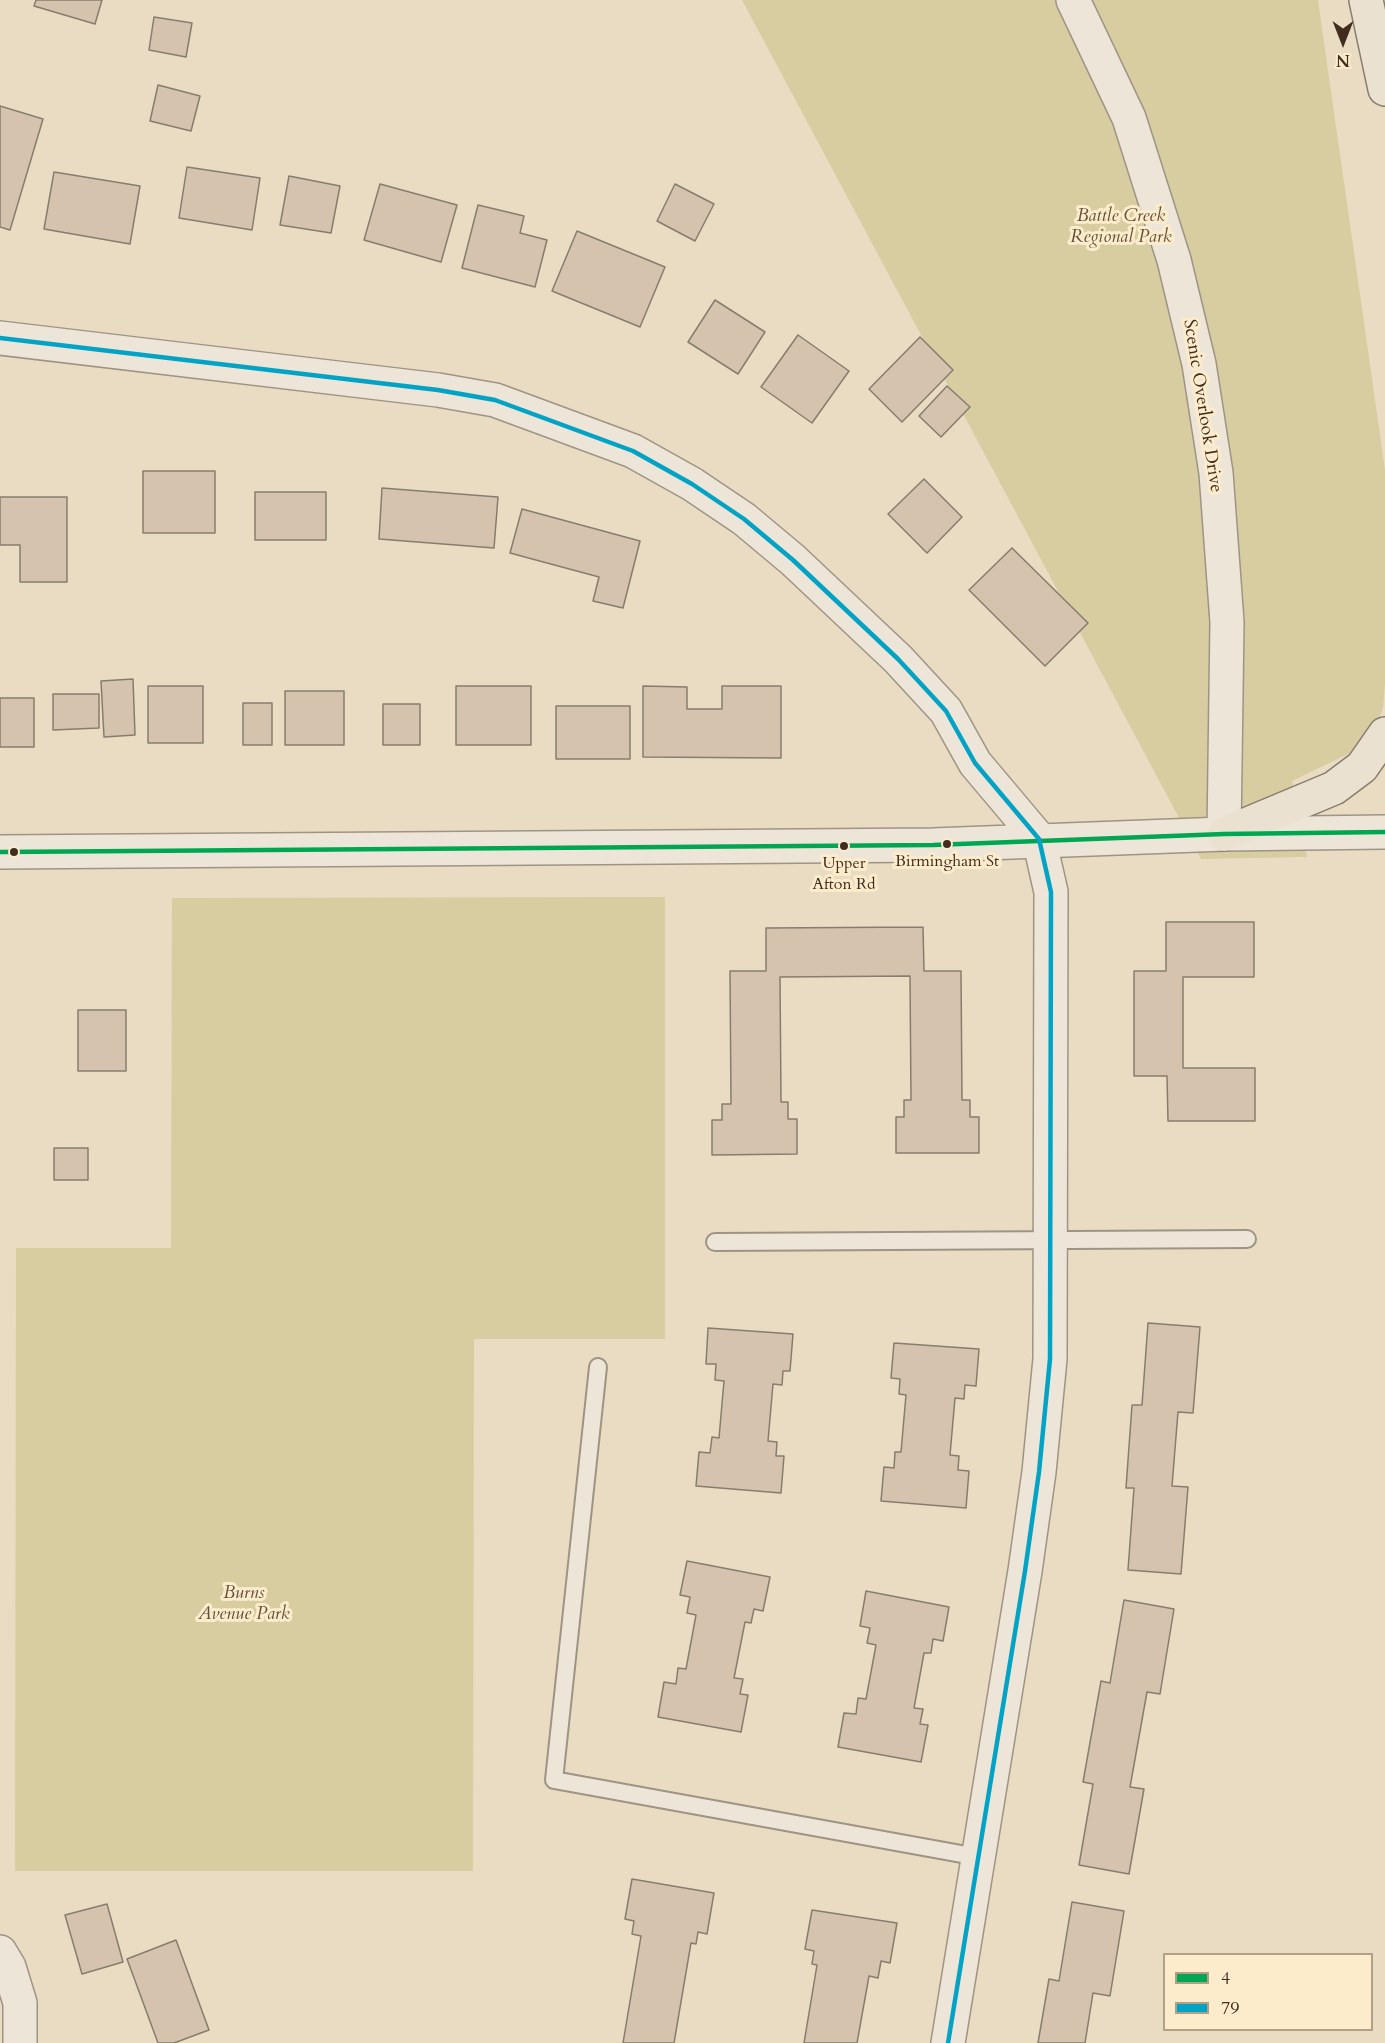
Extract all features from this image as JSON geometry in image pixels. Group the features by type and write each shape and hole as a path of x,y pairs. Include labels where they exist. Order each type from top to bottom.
{"highway":[{"path":"1366,0 1385,89"},
{"path":"1224,834 1334,788 1362,767 1385,734"}],"street":[{"name":"Scenic Overlook Drive","path":"1073,0 1129,118 1174,260 1199,364 1216,473 1227,622 1224,834"},
{"path":"0,338 438,390 495,400 633,451 692,484 744,519 793,560 898,659 946,711 975,763 1039,839 1051,892 1050,1359 1039,1472 948,2043"},
{"path":"0,852 909,845 1039,839 1385,832"},
{"path":"0,1952 9,1967 20,2003 20,2043"}],"lane":[{"path":"715,1242 1247,1239"},
{"path":"598,1367 554,1780 978,1857"}],"green space":[{"name":"Battle Creek Regional Park","path":"742,0 1318,0 1385,470 1385,683 1383,709 1367,745 1292,781 1307,857 1201,859"},
{"name":"Burns Avenue Park","path":"665,897 665,1339 474,1339 473,1871 15,1871 16,1248 171,1248 172,898"}],"building":[{"path":"36,0 102,0 95,24 34,6"},
{"path":"154,17 192,23 186,57 149,50"},
{"path":"158,85 200,96 191,131 150,121"},
{"path":"0,106 43,119 10,230 0,227"},
{"path":"187,167 260,178 252,230 179,218"},
{"path":"54,172 140,186 130,244 44,229"},
{"path":"289,176 340,186 331,233 280,225"},
{"path":"380,184 457,205 441,262 364,240"},
{"path":"675,184 714,204 695,241 657,221"},
{"path":"478,205 524,216 520,233 547,240 535,287 462,268"},
{"path":"577,231 665,267 640,327 552,291"},
{"path":"715,300 765,332 738,374 688,342"},
{"path":"798,335 849,371 812,423 761,387"},
{"path":"920,337 953,370 902,422 869,389"},
{"path":"947,386 970,407 941,437 919,416"},
{"path":"143,471 215,471 215,533 143,533"},
{"path":"924,479 962,517 927,553 888,514"},
{"path":"382,488 498,497 494,548 379,539"},
{"path":"255,492 326,492 326,540 255,540"},
{"path":"0,497 67,497 67,582 20,582 20,545 0,545"},
{"path":"522,509 640,541 623,608 593,601 599,577 510,553"},
{"path":"1012,548 1088,623 1045,666 969,590"},
{"path":"133,679 135,735 104,737 101,681"},
{"path":"148,686 203,686 203,743 148,743"},
{"path":"456,686 531,686 531,745 456,745"},
{"path":"643,686 687,687 687,709 722,709 722,686 781,686 781,758 643,757"},
{"path":"285,691 344,691 344,745 285,745"},
{"path":"53,694 99,694 99,728 53,730"},
{"path":"0,698 34,698 34,747 0,747"},
{"path":"243,703 272,703 272,745 243,745"},
{"path":"383,704 420,704 420,745 383,745"},
{"path":"556,706 630,706 630,759 556,759"},
{"path":"1166,922 1254,922 1254,977 1183,977 1183,1068 1255,1068 1255,1121 1168,1121 1167,1076 1134,1076 1134,971 1166,971"},
{"path":"923,927 924,971 961,971 962,1100 970,1100 970,1117 979,1117 979,1153 896,1153 896,1117 904,1117 904,1100 911,1100 910,976 780,977 781,1102 788,1102 788,1119 797,1119 797,1154 712,1155 712,1120 722,1120 722,1104 731,1104 730,971 766,971 766,928"},
{"path":"78,1010 126,1010 126,1071 78,1071"},
{"path":"54,1148 88,1148 88,1180 54,1180"},
{"path":"1148,1323 1200,1327 1193,1413 1178,1412 1172,1486 1188,1487 1181,1574 1128,1570 1134,1488 1126,1488 1132,1405 1142,1405"},
{"path":"708,1328 793,1334 790,1371 783,1371 782,1385 773,1384 768,1441 777,1442 776,1456 784,1456 781,1493 696,1486 699,1452 710,1453 712,1437 719,1438 724,1381 715,1380 716,1364 706,1364"},
{"path":"894,1343 979,1349 976,1386 965,1385 964,1399 955,1398 950,1455 959,1456 958,1470 969,1471 966,1508 881,1501 884,1467 894,1468 895,1452 901,1452 906,1395 899,1394 900,1379 891,1378"},
{"path":"687,1561 770,1577 763,1611 754,1609 751,1623 745,1622 734,1678 743,1679 740,1694 748,1695 741,1732 658,1717 664,1682 676,1684 678,1668 686,1669 696,1615 687,1613 690,1597 680,1595"},
{"path":"866,1591 949,1607 943,1641 933,1639 931,1653 924,1653 914,1708 923,1709 920,1724 928,1725 921,1762 838,1747 844,1713 856,1714 858,1698 866,1699 876,1645 867,1643 870,1628 860,1626"},
{"path":"1124,1600 1174,1609 1160,1694 1147,1692 1130,1787 1144,1789 1129,1874 1079,1865 1093,1784 1083,1782 1101,1681 1110,1683"},
{"path":"632,1879 714,1893 707,1934 698,1932 696,1944 691,1943 674,2043 623,2043 641,1936 632,1934 634,1921 625,1919"},
{"path":"1072,1902 1124,1911 1110,1996 1093,1993 1085,2043 1038,2043 1049,1979 1059,1981"},
{"path":"107,1904 123,1962 82,1974 65,1915"},
{"path":"812,1910 897,1923 890,1963 881,1961 878,1978 869,1976 857,2043 804,2043 817,1965 812,1964 814,1951 805,1949"},
{"path":"176,1940 209,2030 174,2043 158,2043 127,1959"}],"transit line":[{"name":"79","path":"0,338 438,390 495,400 633,451 692,484 744,519 793,560 898,659 946,711 975,763 1039,839 1051,892 1050,1359 1039,1472 1025,1571 948,2043"},
{"name":"4","path":"0,852 933,845 1224,834 1385,832"}],"place":[{"name":"Birmingham St","path":"947,844"},
{"name":"Upper Afton Rd","path":"844,846"}]}
